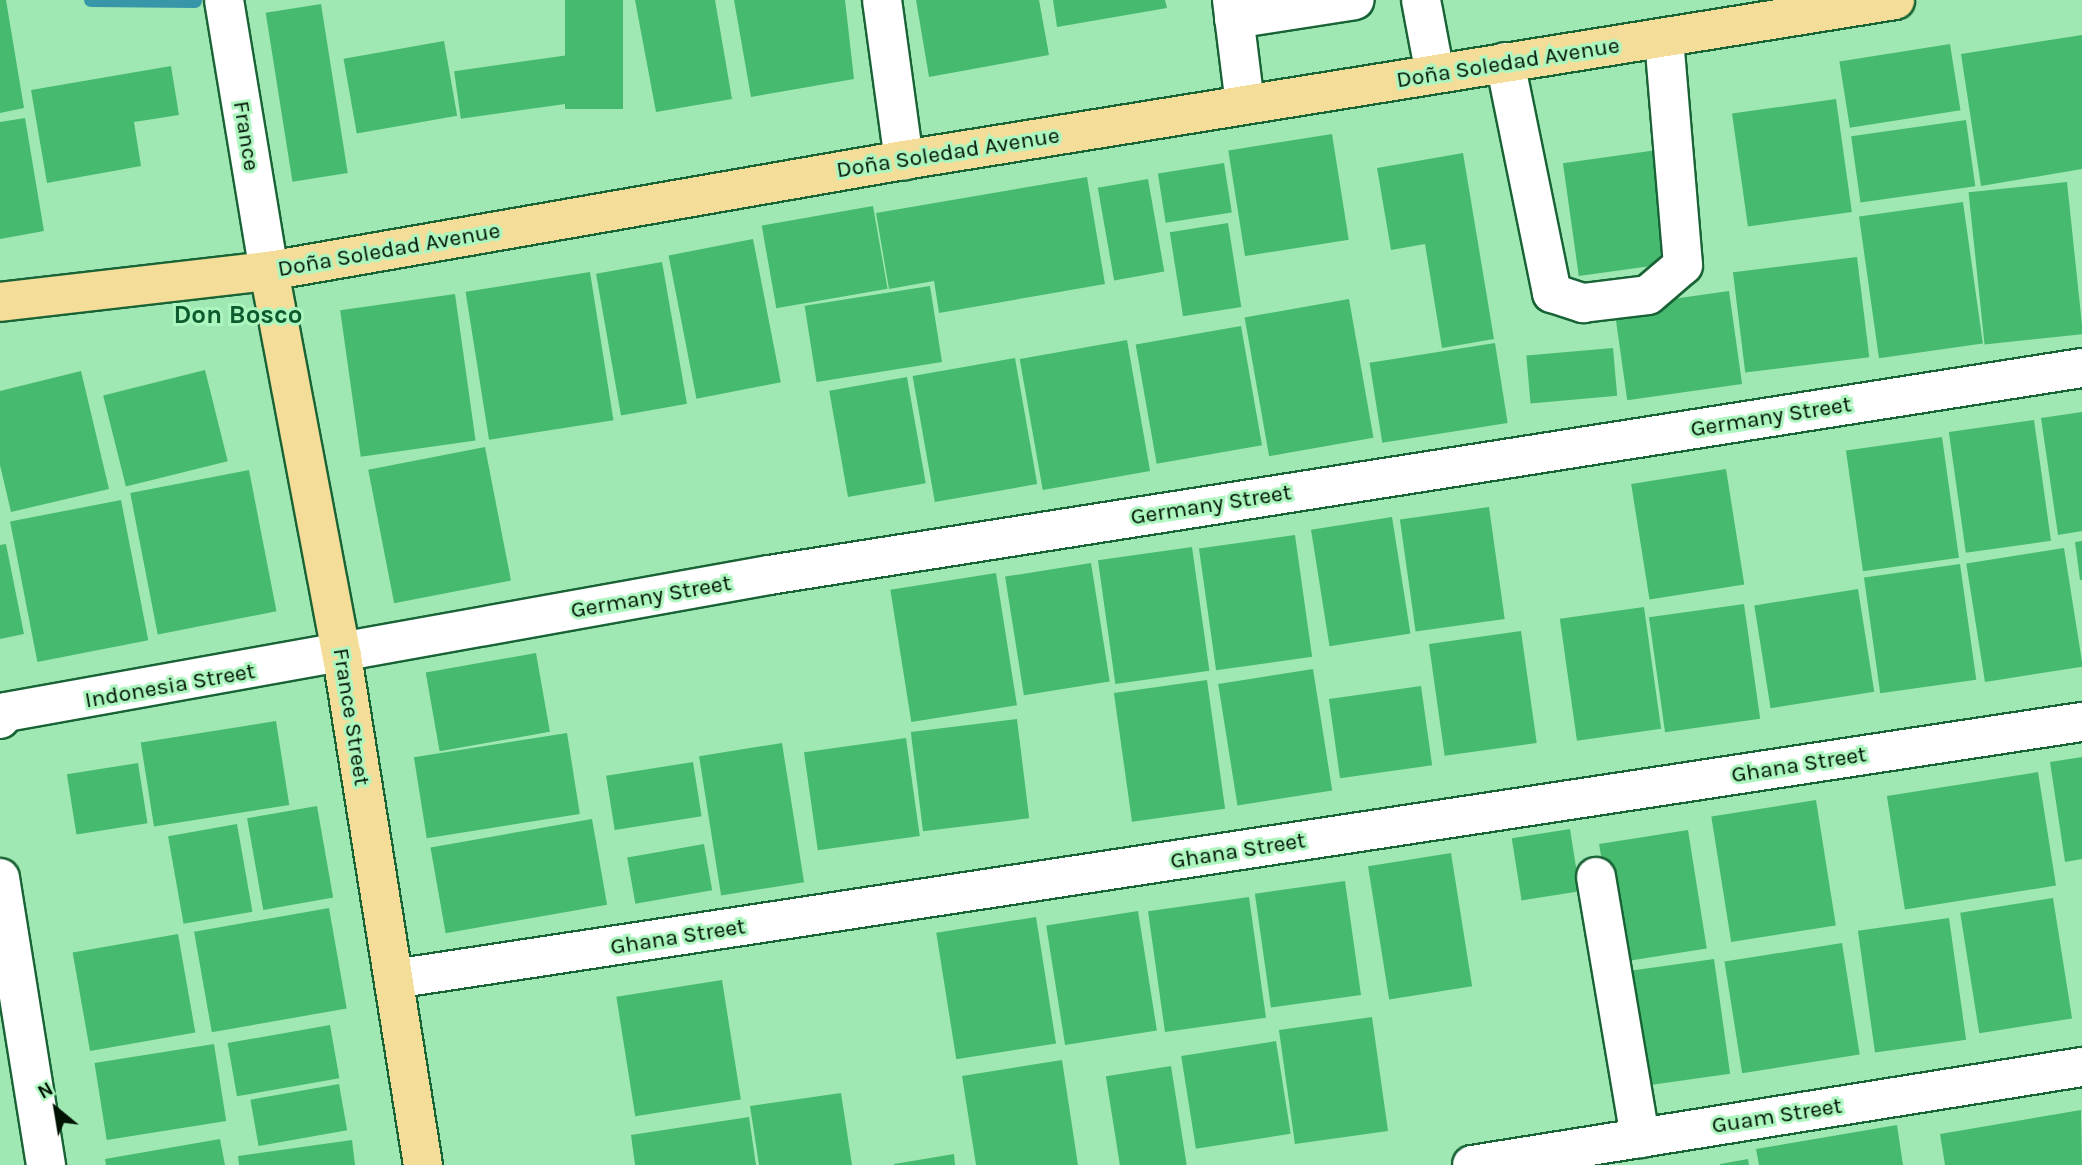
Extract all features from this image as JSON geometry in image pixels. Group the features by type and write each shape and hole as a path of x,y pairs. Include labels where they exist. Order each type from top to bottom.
{"main road":[{"name":"Doña Soledad Avenue","path":"0,302 269,271 904,159 1895,0"},
{"name":"France Street","path":"269,271 342,656 423,1165"}],"street":[{"name":"France","path":"223,0 269,271"},
{"path":"882,0 904,159"},
{"path":"1245,104 1233,9 1355,0"},
{"path":"1421,0 1434,74"},
{"path":"1505,62 1552,293 1583,303 1648,295 1684,265 1664,38"},
{"name":"Germany Street","path":"342,656 769,575 2082,368"},
{"name":"Indonesia Street","path":"0,719 6,712 342,656"},
{"name":"Ghana Street","path":"394,979 2082,722"},
{"path":"1596,877 1640,1138"},
{"path":"0,878 46,1165"},
{"name":"Guam Street","path":"1472,1165 2082,1067"}],"building":[{"path":"0,0 6,0 24,108 0,113"},
{"path":"565,0 623,0 623,109 565,109"},
{"path":"635,0 715,0 732,99 656,112"},
{"path":"734,0 845,0 854,79 751,97"},
{"path":"916,0 1039,0 1049,55 929,77"},
{"path":"1053,0 1165,0 1167,8 1057,27"},
{"path":"321,4 348,173 292,182 266,13"},
{"path":"2082,35 2082,169 1981,186 1961,54"},
{"path":"444,41 457,116 357,134 344,59"},
{"path":"1950,44 1960,110 1850,128 1839,62"},
{"path":"569,55 576,103 461,119 454,71"},
{"path":"171,66 179,115 134,122 141,166 47,183 31,90"},
{"path":"1836,99 1852,212 1748,227 1732,114"},
{"path":"25,118 44,231 0,239 0,122"},
{"path":"1966,120 1975,186 1860,202 1851,136"},
{"path":"1332,134 1349,240 1245,256 1228,150"},
{"path":"1657,150 1673,263 1579,276 1563,163"},
{"path":"1463,153 1494,339 1442,348 1425,244 1391,250 1377,168"},
{"path":"1224,163 1232,212 1166,223 1158,173"},
{"path":"1087,177 1105,284 939,313 934,281 889,289 876,213"},
{"path":"1148,179 1164,272 1114,280 1098,188"},
{"path":"2067,182 2082,334 1985,345 1969,192"},
{"path":"1963,202 1983,344 1879,358 1859,217"},
{"path":"873,206 888,289 776,308 762,226"},
{"path":"1228,223 1241,307 1183,316 1170,232"},
{"path":"753,239 781,382 696,399 669,255"},
{"path":"1857,257 1869,357 1745,372 1733,272"},
{"path":"662,262 687,404 621,415 596,274"},
{"path":"590,272 613,420 489,440 466,292"},
{"path":"930,286 942,362 817,382 805,306"},
{"path":"1729,291 1742,384 1627,400 1614,307"},
{"path":"455,294 476,441 361,457 340,310"},
{"path":"1349,299 1373,438 1269,456 1245,317"},
{"path":"1241,326 1262,445 1157,464 1136,345"},
{"path":"1127,340 1150,471 1043,490 1020,359"},
{"path":"1495,343 1508,423 1382,443 1370,363"},
{"path":"1613,348 1617,396 1531,403 1526,356"},
{"path":"1015,358 1037,484 935,502 913,376"},
{"path":"205,370 228,461 126,487 103,395"},
{"path":"81,371 109,489 11,512 0,465 0,391"},
{"path":"907,377 926,483 848,497 829,391"},
{"path":"2082,412 2082,531 2058,535 2041,418"},
{"path":"2034,420 2051,541 1966,553 1949,432"},
{"path":"1942,437 1959,558 1863,571 1846,450"},
{"path":"485,447 511,581 394,603 368,470"},
{"path":"1726,469 1744,585 1649,600 1631,484"},
{"path":"249,470 276,611 158,634 130,493"},
{"path":"121,500 148,640 37,662 10,522"},
{"path":"1489,507 1505,619 1416,631 1400,520"},
{"path":"1392,517 1410,634 1329,646 1311,530"},
{"path":"1295,535 1312,657 1216,670 1199,548"},
{"path":"2082,541 2082,580 2080,580 2075,542"},
{"path":"6,544 24,634 0,639 0,545"},
{"path":"1192,547 1209,671 1115,684 1098,560"},
{"path":"2064,548 2082,667 1985,682 1966,563"},
{"path":"1091,563 1110,682 1024,695 1005,577"},
{"path":"1960,564 1976,680 1880,693 1864,577"},
{"path":"996,573 1017,705 911,722 890,590"},
{"path":"1858,589 1874,692 1771,708 1754,605"},
{"path":"1744,604 1760,719 1665,732 1649,617"},
{"path":"1644,607 1661,729 1577,741 1560,619"},
{"path":"1521,631 1537,743 1445,756 1429,644"},
{"path":"536,653 550,732 440,751 426,672"},
{"path":"1313,669 1332,790 1237,806 1218,684"},
{"path":"1207,680 1225,809 1132,822 1114,693"},
{"path":"1421,686 1432,765 1340,778 1329,699"},
{"path":"1017,719 1029,818 923,831 911,732"},
{"path":"276,721 289,805 154,826 141,742"},
{"path":"567,733 580,814 427,838 414,757"},
{"path":"906,738 920,836 818,850 804,752"},
{"path":"782,743 804,882 721,895 699,756"},
{"path":"2082,757 2082,859 2065,862 2050,762"},
{"path":"693,762 702,816 615,830 606,776"},
{"path":"138,763 148,823 76,835 67,774"},
{"path":"2038,772 2056,886 1905,910 1887,796"},
{"path":"1816,800 1836,925 1731,942 1711,817"},
{"path":"317,806 333,898 263,910 247,818"},
{"path":"592,819 607,905 446,933 430,847"},
{"path":"237,824 252,912 184,924 168,836"},
{"path":"1570,829 1580,891 1522,900 1512,838"},
{"path":"1688,830 1707,949 1618,963 1599,844"},
{"path":"704,844 712,890 635,904 627,858"},
{"path":"1451,853 1472,986 1389,999 1368,866"},
{"path":"1345,881 1361,995 1271,1008 1255,894"},
{"path":"1249,897 1266,1018 1165,1032 1148,911"},
{"path":"2053,898 2072,1018 1979,1033 1960,913"},
{"path":"329,908 347,1008 212,1032 194,932"},
{"path":"1138,911 1157,1031 1065,1045 1046,926"},
{"path":"1036,917 1056,1043 956,1059 936,933"},
{"path":"1949,918 1966,1040 1875,1053 1858,931"},
{"path":"178,934 195,1032 90,1051 73,953"},
{"path":"1842,943 1860,1055 1742,1073 1724,962"},
{"path":"1714,959 1730,1074 1636,1087 1620,972"},
{"path":"722,980 741,1100 635,1116 616,997"},
{"path":"1372,1017 1388,1131 1295,1144 1279,1030"},
{"path":"330,1025 339,1078 237,1096 228,1043"},
{"path":"1276,1041 1291,1134 1196,1149 1181,1056"},
{"path":"214,1044 226,1121 107,1140 94,1063"},
{"path":"1062,1060 1078,1165 976,1165 962,1076"},
{"path":"1171,1066 1187,1165 1120,1165 1106,1076"},
{"path":"339,1084 347,1130 259,1146 250,1100"},
{"path":"841,1093 852,1165 759,1165 750,1106"},
{"path":"2081,1110 2082,1165 1945,1165 1940,1134"},
{"path":"749,1117 756,1165 635,1165 631,1135"},
{"path":"1897,1125 1903,1165 1759,1165 1756,1149"},
{"path":"220,1139 225,1165 106,1165 105,1159"},
{"path":"352,1140 355,1165 239,1165 238,1156"},
{"path":"954,1154 955,1165 894,1165 894,1164"},
{"path":"1748,1159 1749,1165 1720,1165 1720,1164"}],"waterway":[{"path":"91,0 195,1"}],"district":[{"name":"Don Bosco","path":"238,315"}]}
